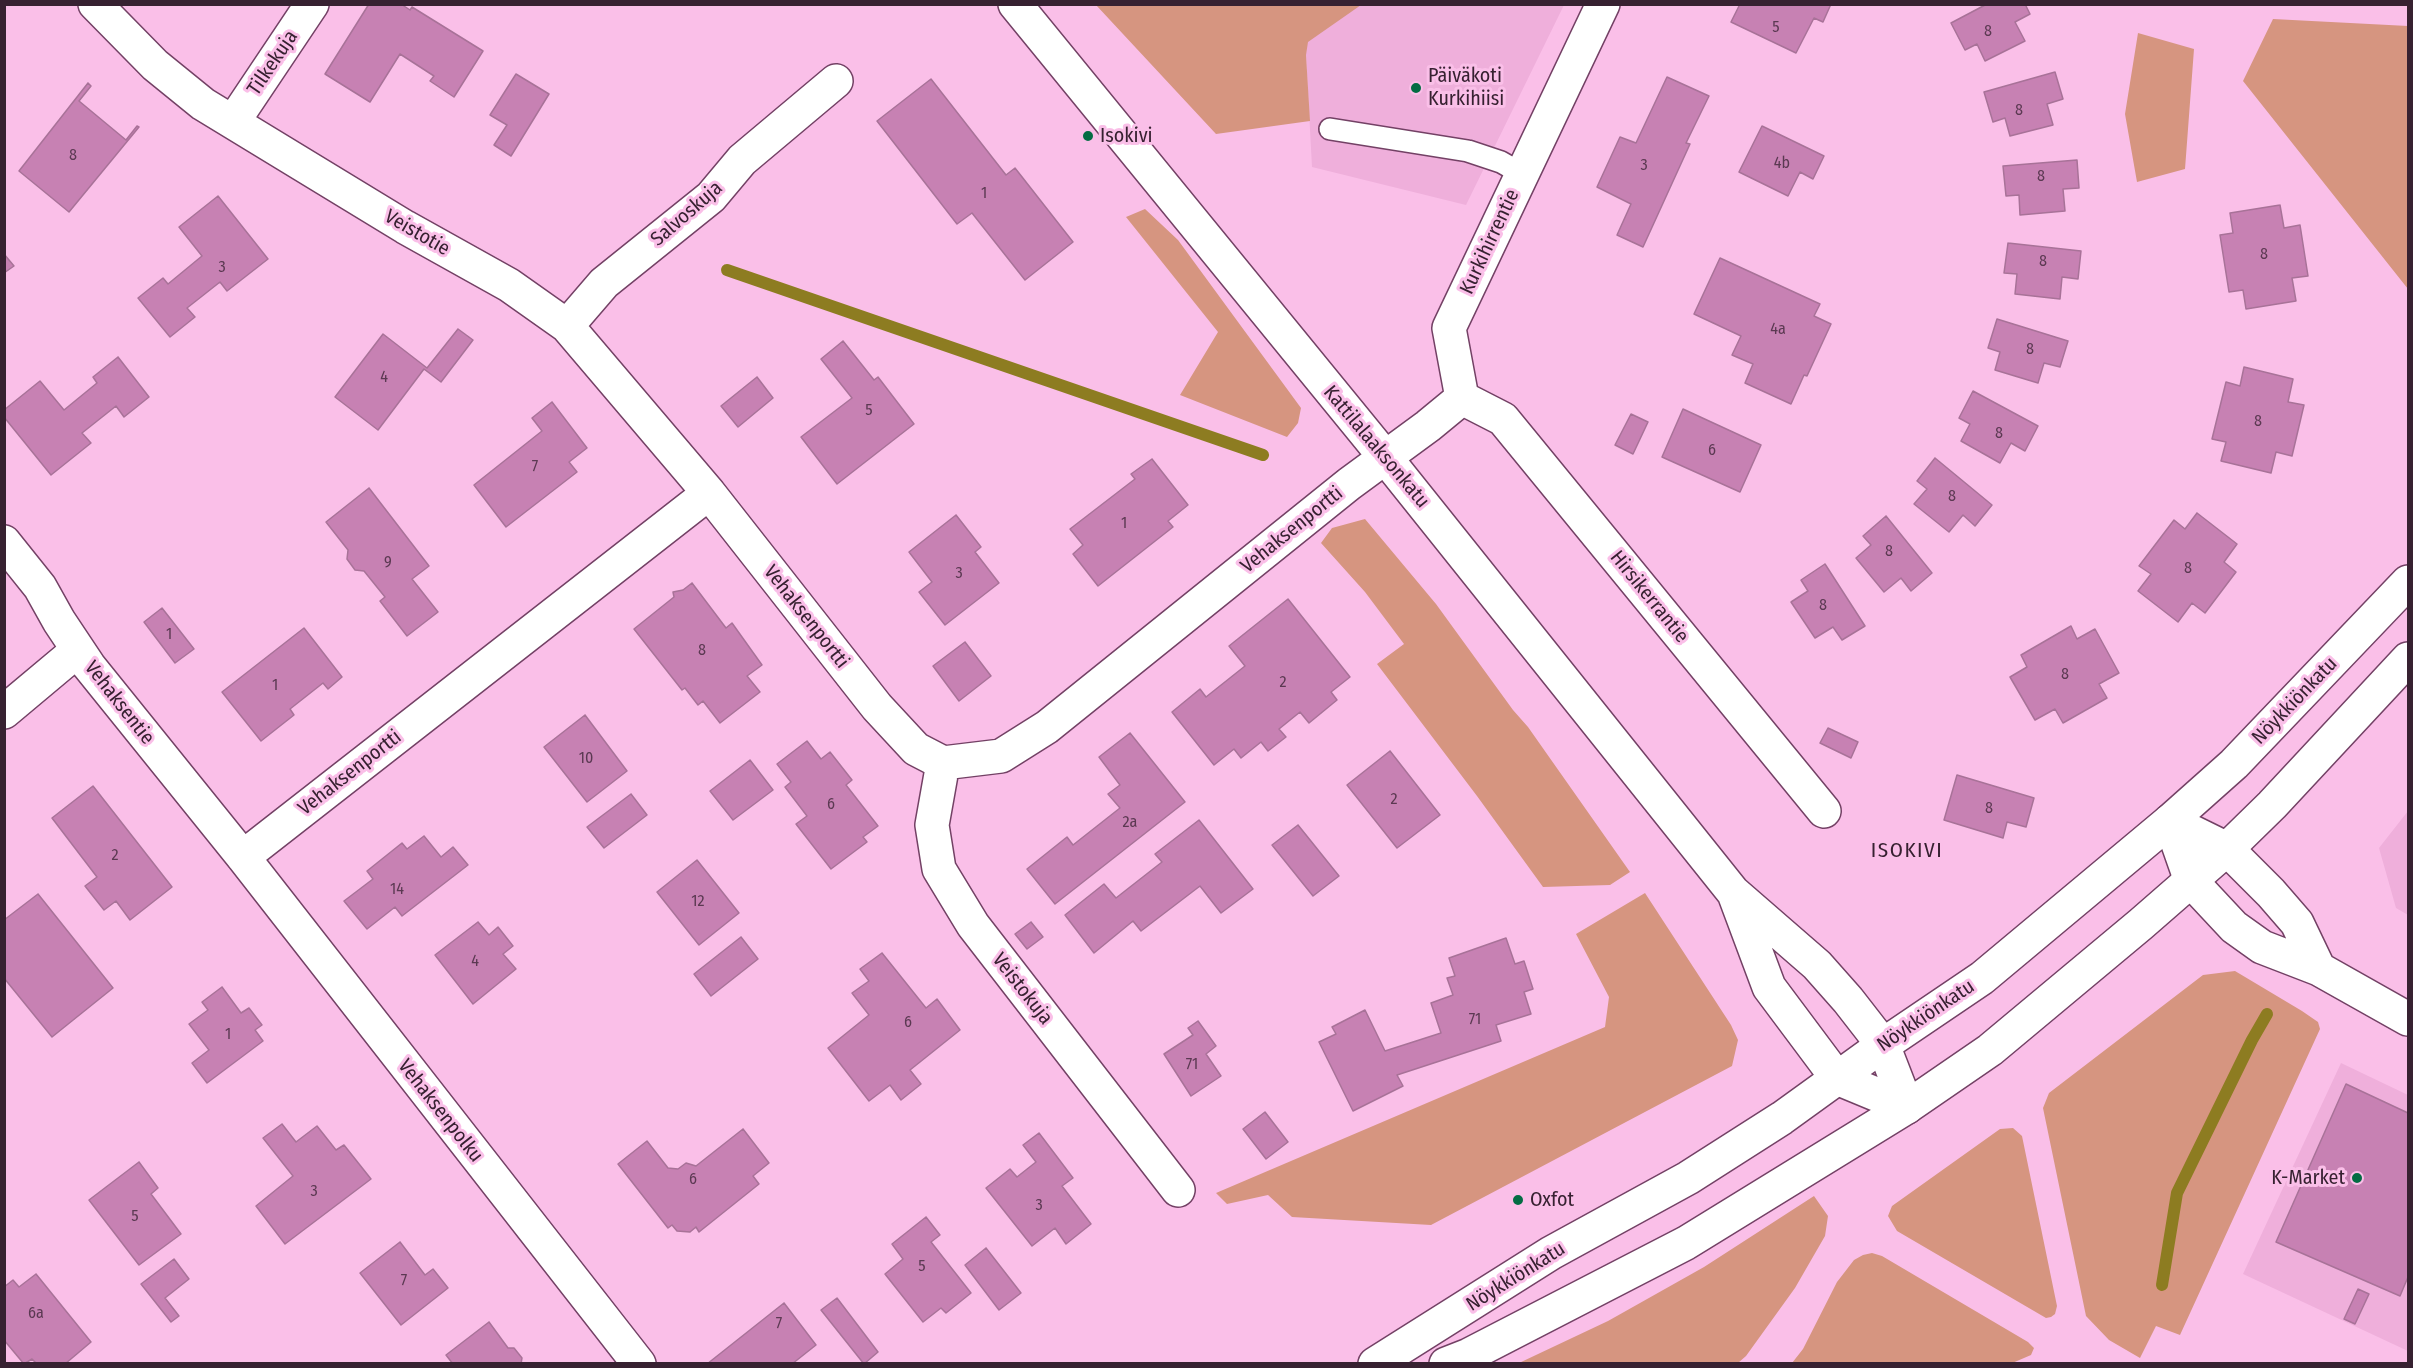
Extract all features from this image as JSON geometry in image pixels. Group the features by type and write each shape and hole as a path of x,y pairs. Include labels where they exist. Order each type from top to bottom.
{"street":[{"name":"Veistotie","path":"95,4 155,65 203,104 405,227 509,285 567,326 709,493"},
{"name":"Tilkekuja","path":"233,122 312,4"},
{"name":"Kattilalaaksonkatu","path":"1015,4 1385,457 1733,892 1817,965 1883,1045 1907,1107"},
{"name":"Kurkihirrentie","path":"1462,398 1449,328 1603,4"},
{"name":"Salvoskuja","path":"567,326 604,283 711,198 742,160 836,81"},
{"path":"1385,457 1462,398"},
{"name":"Hirsikerrantie","path":"1462,398 1503,419 1824,811"},
{"name":"Vehaksenportti","path":"243,857 709,493 877,707 916,749 943,763 1001,756 1047,727 1385,457"},
{"name":"Vehaksentie","path":"4,542 40,587 78,650 243,857"},
{"name":"Nöykkiönkatu","path":"1375,1364 1551,1253 1688,1178 1782,1118 1883,1045 1982,978 2170,821 2234,764 2409,582"},
{"path":"4,712 78,650"},
{"path":"1446,1364 1469,1355 1686,1243 1907,1107 1990,1050 2227,849 2272,805 2409,659"},
{"name":"Veistokuja","path":"943,763 933,825 939,869 973,925 1179,1190"},
{"path":"2170,821 2227,849 2297,923 2319,969"},
{"path":"2170,821 2191,881 2234,927 2262,947 2319,969 2409,1019"},
{"name":"Vehaksenpolku","path":"243,857 639,1364"},
{"name":"Kattilalaaksonkatu","path":"1733,892 1769,987 1837,1078"},
{"path":"1837,1078 1907,1107"}],"lane":[{"path":"1330,129 1468,151 1501,162 1522,174"}],"shaded area":[{"path":"1096,5 1361,5 1308,42 1306,55 1310,121 1216,134"},
{"name":"Päiväkoti Kurkihiisi","path":"1264,5 1564,5 1466,205 1312,167 1306,55"},
{"path":"2273,19 2408,26 2408,289 2243,81"},
{"path":"2138,33 2194,49 2185,169 2137,182 2125,114"},
{"path":"1145,209 1178,240 1301,408 1298,423 1287,437 1180,395 1218,332 1126,217"},
{"path":"1365,519 1436,604 1513,710 1528,727 1630,872 1610,885 1543,887 1377,664 1404,644 1365,592 1321,543 1332,528"},
{"path":"2408,811 2408,915 2396,908 2379,848"},
{"path":"1645,893 1731,1025 1738,1040 1732,1066 1431,1225 1292,1217 1268,1195 1227,1204 1216,1193 1605,1027 1609,997 1576,934"},
{"path":"2235,971 2302,1011 2318,1022 2320,1029 2180,1335 2156,1326 2140,1358 2109,1340 2086,1316 2043,1108 2049,1093 2203,975"},
{"name":"K-Market","path":"2341,1063 2408,1095 2408,1351 2243,1274"},
{"path":"2013,1128 2022,1136 2057,1306 2055,1314 2046,1318 1897,1231 1888,1216 1892,1206 2000,1129"},
{"path":"1814,1196 1828,1216 1825,1236 1795,1288 1746,1356 1738,1363 1519,1363 1608,1321 1704,1267"},
{"path":"1872,1253 1882,1256 2028,1342 2034,1348 2031,1355 2010,1364 1792,1363 1803,1349 1837,1282 1854,1260"}],"building":[{"path":"369,4 401,4 410,10 412,7 483,51 454,97 430,81 434,76 400,54 370,102 325,74"},
{"path":"1740,4 1831,4 1823,22 1814,18 1796,53 1731,22"},
{"path":"1987,4 2025,4 2030,14 2015,22 2025,41 1985,61 1977,44 1965,50 1951,23"},
{"path":"2055,72 2063,99 2047,104 2053,125 2010,136 2005,118 1993,122 1984,92"},
{"path":"516,74 549,94 511,156 494,145 507,125 490,115"},
{"path":"1667,77 1709,96 1686,143 1690,144 1643,247 1617,235 1631,204 1597,187 1620,137 1636,143"},
{"path":"931,79 1006,175 1015,168 1073,242 1025,280 972,213 957,224 877,121"},
{"path":"88,83 91,86 79,101 126,140 137,126 139,127 69,212 19,171"},
{"path":"1762,126 1824,156 1813,179 1800,172 1788,196 1739,172"},
{"path":"2077,160 2079,188 2063,189 2065,211 2020,215 2019,195 2006,196 2003,166"},
{"path":"218,196 268,259 227,291 220,282 187,308 195,317 170,337 138,298 163,278 168,284 202,256 179,227"},
{"path":"2280,205 2284,228 2300,225 2308,276 2292,278 2296,301 2246,309 2243,290 2229,292 2220,235 2233,233 2230,213"},
{"path":"2008,243 2081,251 2078,279 2062,277 2060,299 2015,294 2017,274 2004,273"},
{"path":"4,254 14,266 4,273"},
{"path":"1720,258 1820,304 1814,316 1831,324 1791,404 1745,383 1753,364 1732,355 1741,336 1694,314"},
{"path":"1997,319 2068,341 2060,367 2044,363 2038,383 1995,370 2000,352 1988,348"},
{"path":"458,329 473,340 441,382 424,369 378,430 335,397 383,334 427,368"},
{"path":"843,341 874,380 878,377 914,424 837,484 801,437 852,398 821,359"},
{"path":"118,357 149,397 124,417 116,406 82,433 91,443 51,475 4,417 4,410 40,381 64,410 97,383 93,377"},
{"path":"2244,367 2293,379 2288,402 2304,405 2292,456 2276,452 2271,473 2221,461 2226,442 2212,439 2226,382 2240,386"},
{"path":"757,377 773,398 738,427 721,406"},
{"path":"1973,391 2038,426 2025,451 2011,443 2000,463 1961,441 1970,424 1959,418"},
{"path":"552,402 587,448 569,462 577,472 506,527 474,485 542,431 532,418"},
{"path":"1683,409 1761,445 1740,492 1662,457"},
{"path":"1631,414 1648,422 1633,454 1615,445"},
{"path":"1935,458 1992,505 1975,526 1963,515 1949,532 1914,504 1927,489 1917,481"},
{"path":"1152,459 1188,505 1168,521 1173,527 1098,586 1073,554 1083,545 1070,529 1135,479 1131,474"},
{"path":"369,488 429,566 412,579 438,612 407,636 380,601 385,597 364,571 355,570 347,559 348,550 326,522"},
{"path":"2197,513 2237,544 2224,562 2236,572 2205,613 2192,603 2178,622 2138,591 2151,574 2139,566 2174,520 2185,529"},
{"path":"956,515 981,547 975,552 999,583 945,625 919,592 932,582 909,552"},
{"path":"1886,516 1932,573 1911,591 1901,578 1884,592 1856,558 1871,545 1863,536"},
{"path":"1825,564 1865,626 1842,640 1833,627 1815,638 1791,602 1808,591 1801,580"},
{"path":"692,583 726,628 732,623 762,665 747,676 760,692 720,723 703,701 698,705 685,688 682,690 634,629 674,597 673,592 683,590"},
{"path":"1288,599 1350,677 1331,692 1337,700 1309,723 1300,712 1279,729 1286,737 1268,751 1261,742 1241,758 1234,749 1214,765 1172,712 1200,689 1206,697 1245,666 1229,646"},
{"path":"162,608 194,649 175,663 144,622"},
{"path":"2071,626 2077,639 2095,629 2119,673 2099,684 2107,698 2063,723 2055,709 2035,720 2010,677 2027,667 2021,655"},
{"path":"304,628 342,677 328,689 323,683 290,709 294,715 261,741 222,692"},
{"path":"965,642 991,676 959,701 933,666"},
{"path":"585,715 627,771 587,802 544,747"},
{"path":"1828,728 1858,742 1851,758 1820,743"},
{"path":"1130,733 1185,802 1055,904 1027,869 1067,837 1073,845 1120,808 1108,794 1120,785 1099,757"},
{"path":"807,741 821,759 830,752 852,780 846,785 878,826 863,837 867,842 831,869 796,824 807,816 785,787 791,782 777,764"},
{"path":"1390,751 1440,815 1397,848 1347,785"},
{"path":"750,760 773,790 733,820 710,791"},
{"path":"1957,775 2034,798 2026,827 2007,822 2003,838 1944,820"},
{"path":"93,786 172,887 130,920 116,901 104,910 85,886 97,877 52,818"},
{"path":"631,794 647,815 604,848 587,827"},
{"path":"1199,820 1253,889 1221,913 1200,886 1141,931 1133,921 1094,953 1065,915 1104,884 1116,898 1162,862 1155,854"},
{"path":"1298,825 1339,876 1313,896 1272,845"},
{"path":"424,836 441,857 453,847 468,865 402,916 395,907 367,929 344,901 373,879 367,871 402,843 407,849"},
{"path":"697,860 739,913 699,945 657,892"},
{"path":"38,894 113,988 52,1037 4,978 4,920"},
{"path":"478,922 489,935 498,927 513,946 503,954 516,969 473,1004 435,955"},
{"path":"1031,922 1043,937 1027,949 1015,934"},
{"path":"741,937 758,959 711,996 694,974"},
{"path":"1506,938 1515,964 1524,961 1533,989 1524,992 1531,1014 1496,1025 1501,1041 1397,1075 1403,1086 1353,1111 1319,1042 1336,1034 1332,1027 1365,1010 1385,1051 1441,1033 1431,1003 1453,995 1447,978 1455,976 1449,958"},
{"path":"882,953 926,1008 937,999 960,1030 910,1070 921,1084 901,1100 890,1085 869,1101 828,1048 869,1015 852,993 869,981 860,969"},
{"path":"222,987 241,1013 249,1008 262,1025 255,1030 263,1041 207,1083 192,1063 209,1050 189,1024 208,1010 202,1002"},
{"path":"1198,1021 1216,1046 1206,1054 1221,1076 1191,1096 1164,1054 1193,1035 1188,1028"},
{"name":"K-Market","path":"2346,1084 2408,1113 2408,1277 2400,1296 2276,1242"},
{"path":"1265,1112 1288,1142 1266,1159 1243,1129"},
{"path":"282,1124 296,1142 317,1126 336,1150 344,1145 371,1179 285,1244 256,1206 293,1176 263,1138"},
{"path":"743,1129 769,1163 753,1176 759,1184 699,1232 696,1227 690,1232 677,1231 672,1225 668,1228 618,1164 647,1141 668,1168 678,1169 686,1163 696,1166"},
{"path":"1039,1133 1073,1178 1062,1186 1091,1224 1066,1244 1055,1228 1032,1246 986,1188 1010,1169 1017,1177 1036,1162 1023,1145"},
{"path":"139,1162 158,1188 151,1194 181,1234 139,1265 89,1200"},
{"path":"926,1217 940,1235 931,1242 971,1293 946,1313 941,1308 923,1322 885,1274 903,1259 892,1244"},
{"path":"400,1242 425,1275 433,1269 448,1288 401,1325 360,1273"},
{"path":"986,1248 1021,1293 999,1310 965,1265"},
{"path":"174,1259 189,1279 165,1298 179,1316 171,1322 141,1284"},
{"path":"36,1274 91,1342 65,1364 37,1364 32,1359 24,1364 4,1340 4,1287 13,1280 19,1287"},
{"path":"2358,1289 2369,1294 2355,1324 2344,1319"},
{"path":"837,1298 878,1352 864,1364 821,1310"},
{"path":"784,1303 816,1345 792,1364 707,1364"},
{"path":"489,1322 508,1348 514,1348 522,1358 521,1364 453,1364 446,1355"}],"waterway":[{"path":"727,270 1263,455"},
{"path":"2162,1285 2177,1193 2267,1014"}],"place":[{"name":"Päiväkoti Kurkihiisi","path":"1416,88"},
{"name":"Isokivi","path":"1088,136"},
{"name":"K-Market","path":"2357,1178"},
{"name":"Oxfot","path":"1518,1200"}],"district":[{"name":"ISOKIVI","path":"1907,851"}]}
